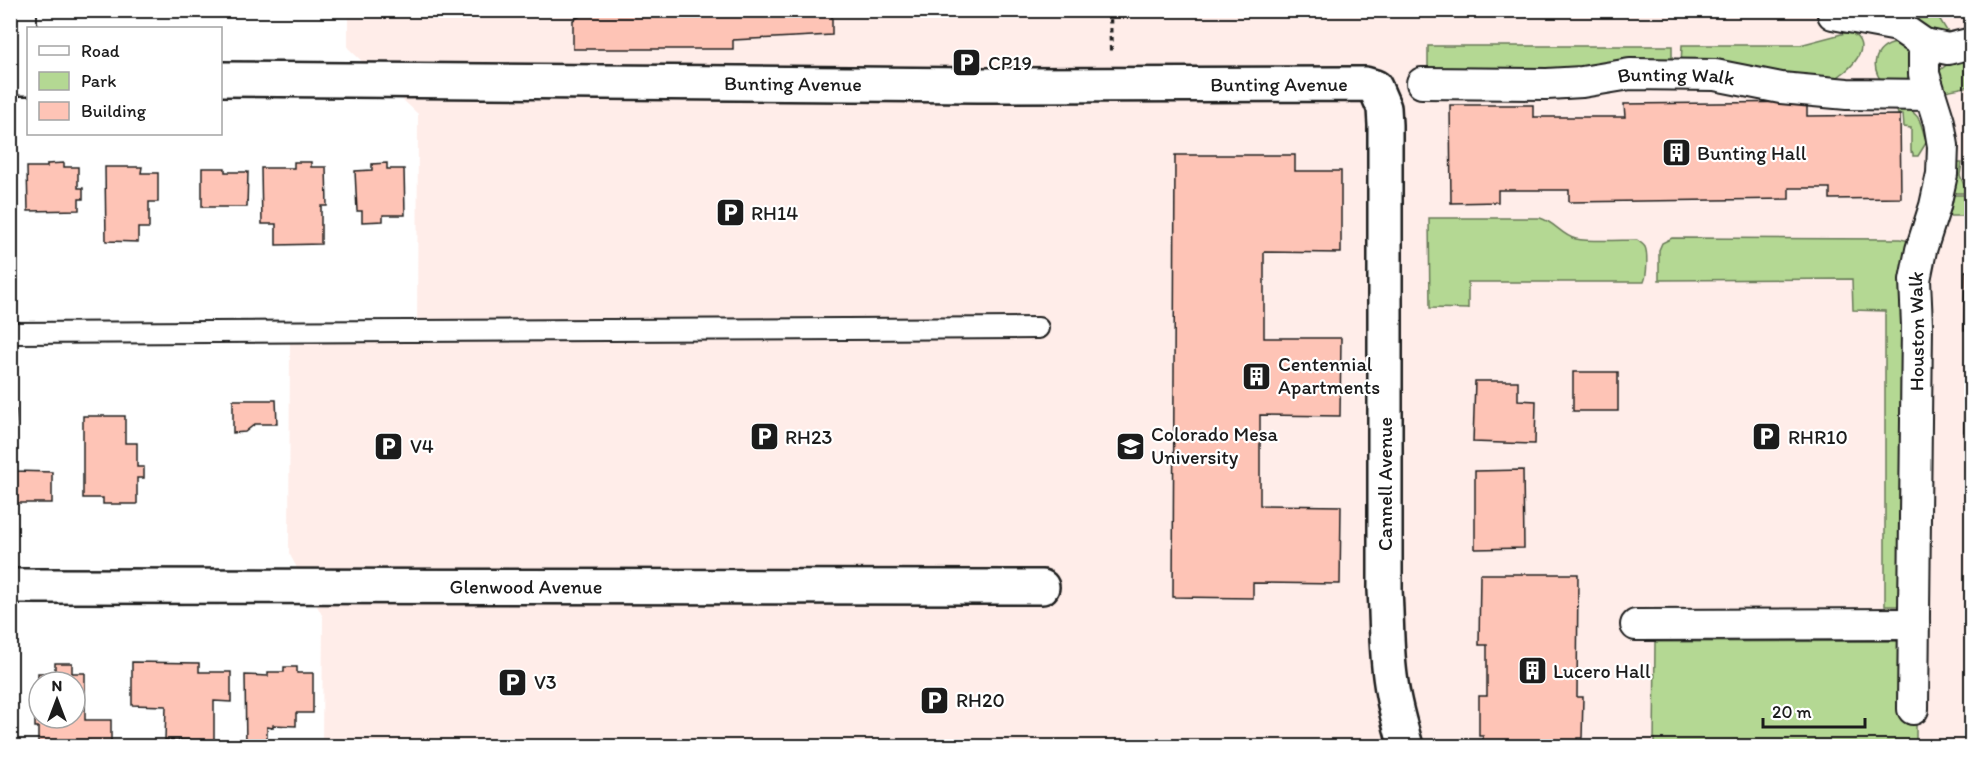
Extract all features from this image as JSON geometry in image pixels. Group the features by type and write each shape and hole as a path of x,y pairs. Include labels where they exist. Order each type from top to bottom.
{"street":[{"path":"1833,14 1898,26 1924,44 1948,49 1971,43"},
{"name":"Houston Walk","path":"1913,709 1917,325 1915,280 1920,250 1935,206 1942,174 1943,146 1940,122 1924,74 1924,44"},
{"name":"Bunting Walk","path":"1422,83 1547,84 1582,82 1630,74 1715,75 1781,88 1847,94 1930,95"},
{"name":"Bunting Avenue","path":"222,79 966,85 1365,84"},
{"name":"Cannell Avenue","path":"1365,84 1375,87 1384,108 1385,590 1391,683 1397,718 1406,747"},
{"name":"Glenwood Avenue","path":"10,586 1042,587"},
{"path":"1636,625 1914,624"}],"lane":[{"path":"22,78 26,10"},
{"path":"10,333 1038,328"}],"path":[{"path":"1110,10 1111,53"}],"shaded area":[{"name":"Colorado Mesa University","path":"348,11 1971,11 1971,746 322,746 323,617 289,553 290,338 417,339 418,114 348,48"}],"green space":[{"path":"1916,11 1939,11 1939,18 1947,31 1961,36 1930,35 1919,22"},
{"path":"1849,32 1857,37 1861,44 1860,51 1852,65 1832,80 1681,65 1682,45 1800,45"},
{"path":"1902,42 1911,46 1914,83 1885,86 1876,71 1877,57 1885,47"},
{"path":"1428,46 1672,46 1672,64 1592,71 1428,70"},
{"path":"1971,57 1971,86 1945,91 1947,124 1939,71 1949,63"},
{"path":"1895,105 1910,110 1921,123 1926,143 1918,156 1913,156 1911,152 1911,128 1904,127 1903,114 1898,114"},
{"path":"1948,163 1962,163 1960,175 1967,193 1952,193 1952,195 1969,195 1971,211 1962,216 1943,216"},
{"path":"1429,218 1540,218 1576,239 1637,240 1646,250 1645,279 1644,282 1468,282 1468,309 1430,308"},
{"path":"1672,238 1900,239 1910,241 1907,606 1885,606 1885,311 1853,310 1852,279 1659,280 1659,250 1662,243"},
{"path":"1908,641 1916,710 1916,746 1654,746 1655,642"}],"building":[{"path":"591,10 990,10 988,15 832,15 832,35 733,40 733,49 573,49 573,20"},
{"name":"Bunting Hall","path":"1807,102 1807,116 1900,115 1901,198 1830,199 1830,188 1789,188 1789,199 1569,202 1569,190 1498,190 1498,202 1451,203 1450,105 1533,105 1533,117 1625,117 1624,104"},
{"name":"Centennial Apartments","path":"1175,155 1295,155 1295,171 1341,171 1341,253 1264,252 1264,338 1341,338 1340,416 1260,415 1260,505 1341,506 1340,584 1253,583 1253,598 1173,597"},
{"path":"294,162 311,162 311,167 326,167 327,206 321,206 321,244 276,245 276,224 262,224 261,168 294,168"},
{"path":"64,163 64,167 78,167 78,188 83,188 83,199 79,199 79,210 28,211 27,167 47,167 47,164"},
{"path":"387,163 387,169 404,169 405,215 383,215 383,221 362,222 362,211 357,211 355,171 372,170 372,164"},
{"path":"105,167 142,167 141,173 158,173 158,202 149,202 149,228 138,228 138,242 106,241"},
{"path":"202,168 225,168 225,172 248,172 247,207 202,207"},
{"path":"1970,255 1972,255 1972,448 1969,433 1964,432 1965,377 1968,377 1968,330 1964,330 1965,271 1970,271"},
{"path":"1573,372 1618,372 1618,411 1573,411"},
{"path":"1475,381 1518,381 1518,400 1536,401 1535,444 1473,442"},
{"path":"233,400 276,400 277,424 255,424 245,432 233,433"},
{"path":"10,409 16,410 13,471 52,472 52,503 10,503"},
{"path":"83,416 125,416 125,443 137,443 137,467 144,467 144,478 137,478 137,504 103,504 103,498 83,498"},
{"path":"1523,470 1524,548 1475,549 1475,471"},
{"name":"Lucero Hall","path":"1480,574 1578,574 1577,697 1583,697 1582,738 1577,738 1577,746 1483,746 1483,736 1479,736 1479,696 1487,696 1487,645 1479,645"},
{"path":"132,662 199,663 199,672 231,672 231,702 214,701 214,740 165,740 166,706 132,705"},
{"path":"55,663 72,663 72,670 55,670"},
{"path":"284,667 297,667 297,673 313,673 313,713 296,713 296,726 267,727 267,746 246,746 245,675 268,676 268,672 284,672"},
{"path":"87,720 111,720 111,746 90,746 90,741 85,741 85,746 38,746 38,730 87,730"}],"place":[{"name":"CP19","path":"967,63"},
{"name":"Bunting Hall","path":"1676,153"},
{"name":"RH14","path":"730,213"},
{"name":"Centennial Apartments","path":"1257,376"},
{"name":"RH23","path":"764,437"},
{"name":"RHR10","path":"1767,437"},
{"name":"V4","path":"389,446"},
{"name":"Colorado Mesa University","path":"1130,446"},
{"name":"Lucero Hall","path":"1532,671"},
{"name":"V3","path":"513,682"},
{"name":"RH20","path":"935,700"}]}
